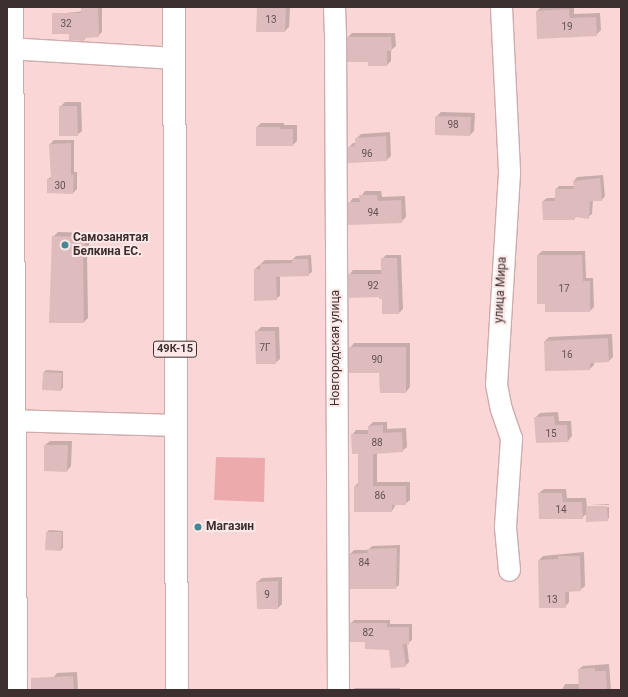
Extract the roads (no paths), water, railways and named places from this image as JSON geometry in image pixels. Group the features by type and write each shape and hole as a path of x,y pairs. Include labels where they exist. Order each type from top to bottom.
{"main road":[{"name":"49К-15","path":"174,7 177,690"}],"street":[{"path":"12,7 10,48 11,420 16,690"},
{"name":"Новгородская улица","path":"334,7 338,690"},
{"name":"улица Мира","path":"501,7 509,173 496,384 501,409 511,438 505,527 508,570"},
{"path":"10,48 174,58"},
{"path":"11,420 175,425"}],"place":[{"name":"Самозанятая Белкина ЕС.","path":"65,245"},
{"name":"Магазин","path":"198,527"}]}
